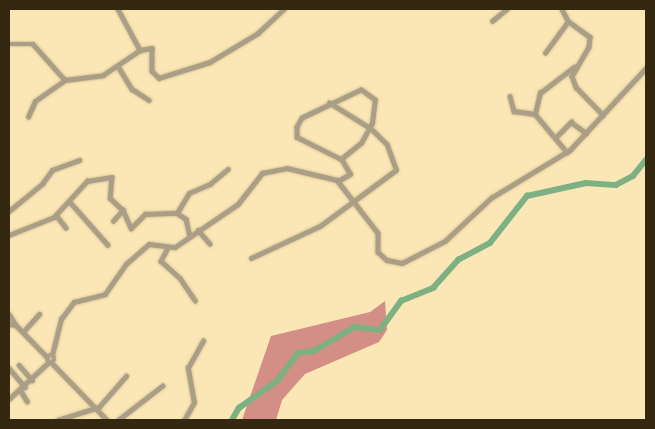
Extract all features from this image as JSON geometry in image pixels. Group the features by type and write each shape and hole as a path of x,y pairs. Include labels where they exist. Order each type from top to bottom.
{"street":[{"path":"118,9 140,50"},
{"path":"28,117 35,101 66,80 94,78 118,66 140,50 155,51 152,71 157,78 196,68 248,40 284,9"},
{"path":"492,21 507,9"},
{"path":"535,114 540,93 574,67 591,42 587,34 568,21 562,9"},
{"path":"545,54 568,21"},
{"path":"9,44 33,44 66,80"},
{"path":"118,66 132,90 149,100"},
{"path":"574,67 576,87 603,115"},
{"path":"196,300 161,261 168,248 190,236 238,204 257,177 270,170 297,169 338,181 378,233 378,252 387,260 402,263 445,241 500,192 567,152 646,68"},
{"path":"338,181 350,174 341,159 297,135 302,118 356,90 365,92 375,100 371,129 341,159"},
{"path":"510,96 514,111 535,114 567,152"},
{"path":"252,258 357,204 396,168 387,145 371,129 329,103"},
{"path":"555,138 572,122 586,133"},
{"path":"9,211 42,184 52,170 79,160"},
{"path":"178,213 188,194 210,184 228,169"},
{"path":"9,236 56,215 70,202 87,181 112,177 110,198 123,210 132,228 145,214 178,213 186,219 190,236"},
{"path":"70,202 108,245"},
{"path":"113,221 123,210"},
{"path":"56,215 66,228"},
{"path":"198,230 210,244"},
{"path":"9,397 23,389 50,359 61,318 74,302 105,294 126,264 149,244 168,248"},
{"path":"9,314 16,325 107,420"},
{"path":"23,332 39,314"},
{"path":"9,324 16,325"},
{"path":"184,420 194,403 188,368 203,341"},
{"path":"19,365 32,380"},
{"path":"9,368 23,389 27,401"},
{"path":"58,420 96,408 110,398 126,376"},
{"path":"118,420 162,386"}],"shaded area":[{"path":"385,301 387,330 379,342 305,374 282,400 276,420 242,420 271,336 370,312"}],"waterway":[{"path":"232,420 239,408 277,381 298,353 314,351 355,327 380,330 401,301 433,288 458,260 490,243 527,196 586,183 616,185 633,176 646,160"}]}
